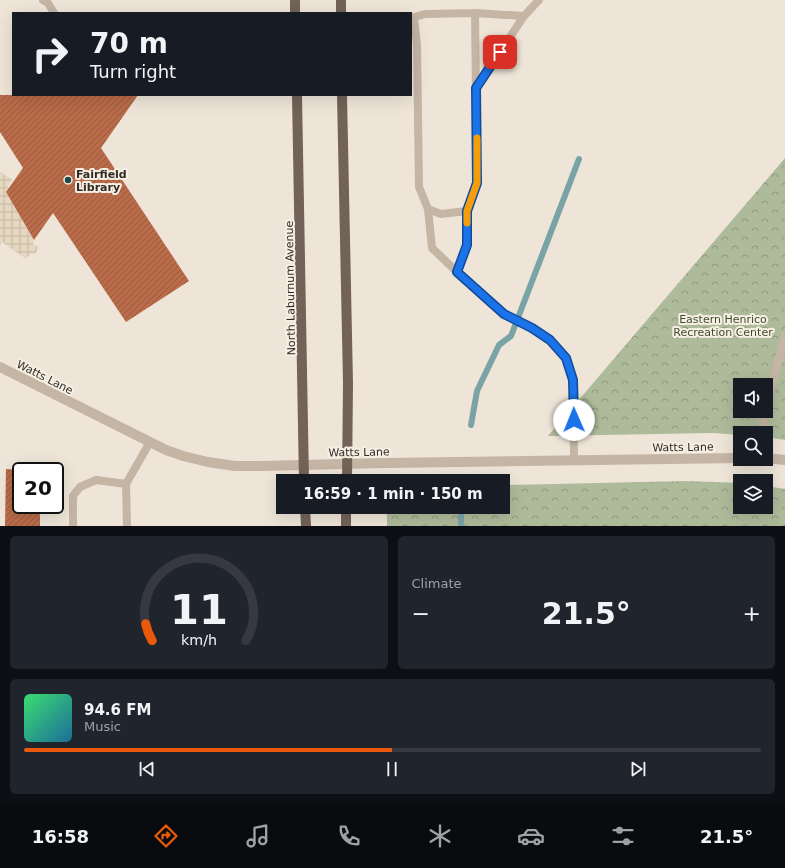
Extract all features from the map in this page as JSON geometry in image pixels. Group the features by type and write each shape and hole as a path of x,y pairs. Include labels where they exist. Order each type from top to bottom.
{"main road":[{"path":"295,0 295,12"},
{"path":"341,0 341,12"},
{"name":"North Laburnum Avenue","path":"297,96 304,391 304,474"},
{"path":"342,96 348,383 347,474"},
{"path":"305,514 306,526"},
{"path":"346,514 346,526"}],"street":[{"name":"Watts Lane","path":"0,367 150,442 184,456 235,466 733,458"},
{"path":"773,459 785,460"}],"lane":[{"path":"43,0 48,3 53,12"},
{"path":"476,88 524,16 538,0"},
{"path":"524,16 475,13 425,14 413,18 417,45 419,187 428,208 432,248 504,314 532,328 550,340 566,358 573,380 574,460"},
{"path":"457,272 467,245 467,211 477,183 475,13"},
{"path":"428,208 441,214 467,211"},
{"path":"773,381 785,336"},
{"path":"127,526 126,484 150,442"},
{"path":"73,526 74,496 80,487 96,480 126,484"}],"green space":[{"name":"Eastern Henrico Recreation Center","path":"785,158 785,440 773,438 773,426 733,426 733,434 713,433 548,436"},
{"path":"687,481 733,483 733,514 773,514 773,487 785,489 785,526 387,526 387,514 510,514 510,485"}],"shaded area":[{"path":"0,172 12,179 6,192 34,240 33,244 39,248 34,255 31,253 26,259 2,242 0,245"}],"building":[{"name":"Fairfield Library","path":"0,95 137,96 101,148 189,281 126,322 53,213 34,240 6,192 23,168 0,132"},
{"path":"6,469 12,469 12,514 40,514 40,526 5,526"}],"waterway":[{"path":"471,425 477,391 499,345 511,336 579,159"},
{"path":"461,514 461,526"}],"slow traffic":[{"path":"467,223 467,211 477,183 477,138"}],"place":[{"name":"Fairfield Library","path":"68,180"}],"route":[{"path":"500,52 476,88 477,183 467,211 467,245 457,272 504,314 532,328 550,340 566,358 573,380 574,420"}]}
